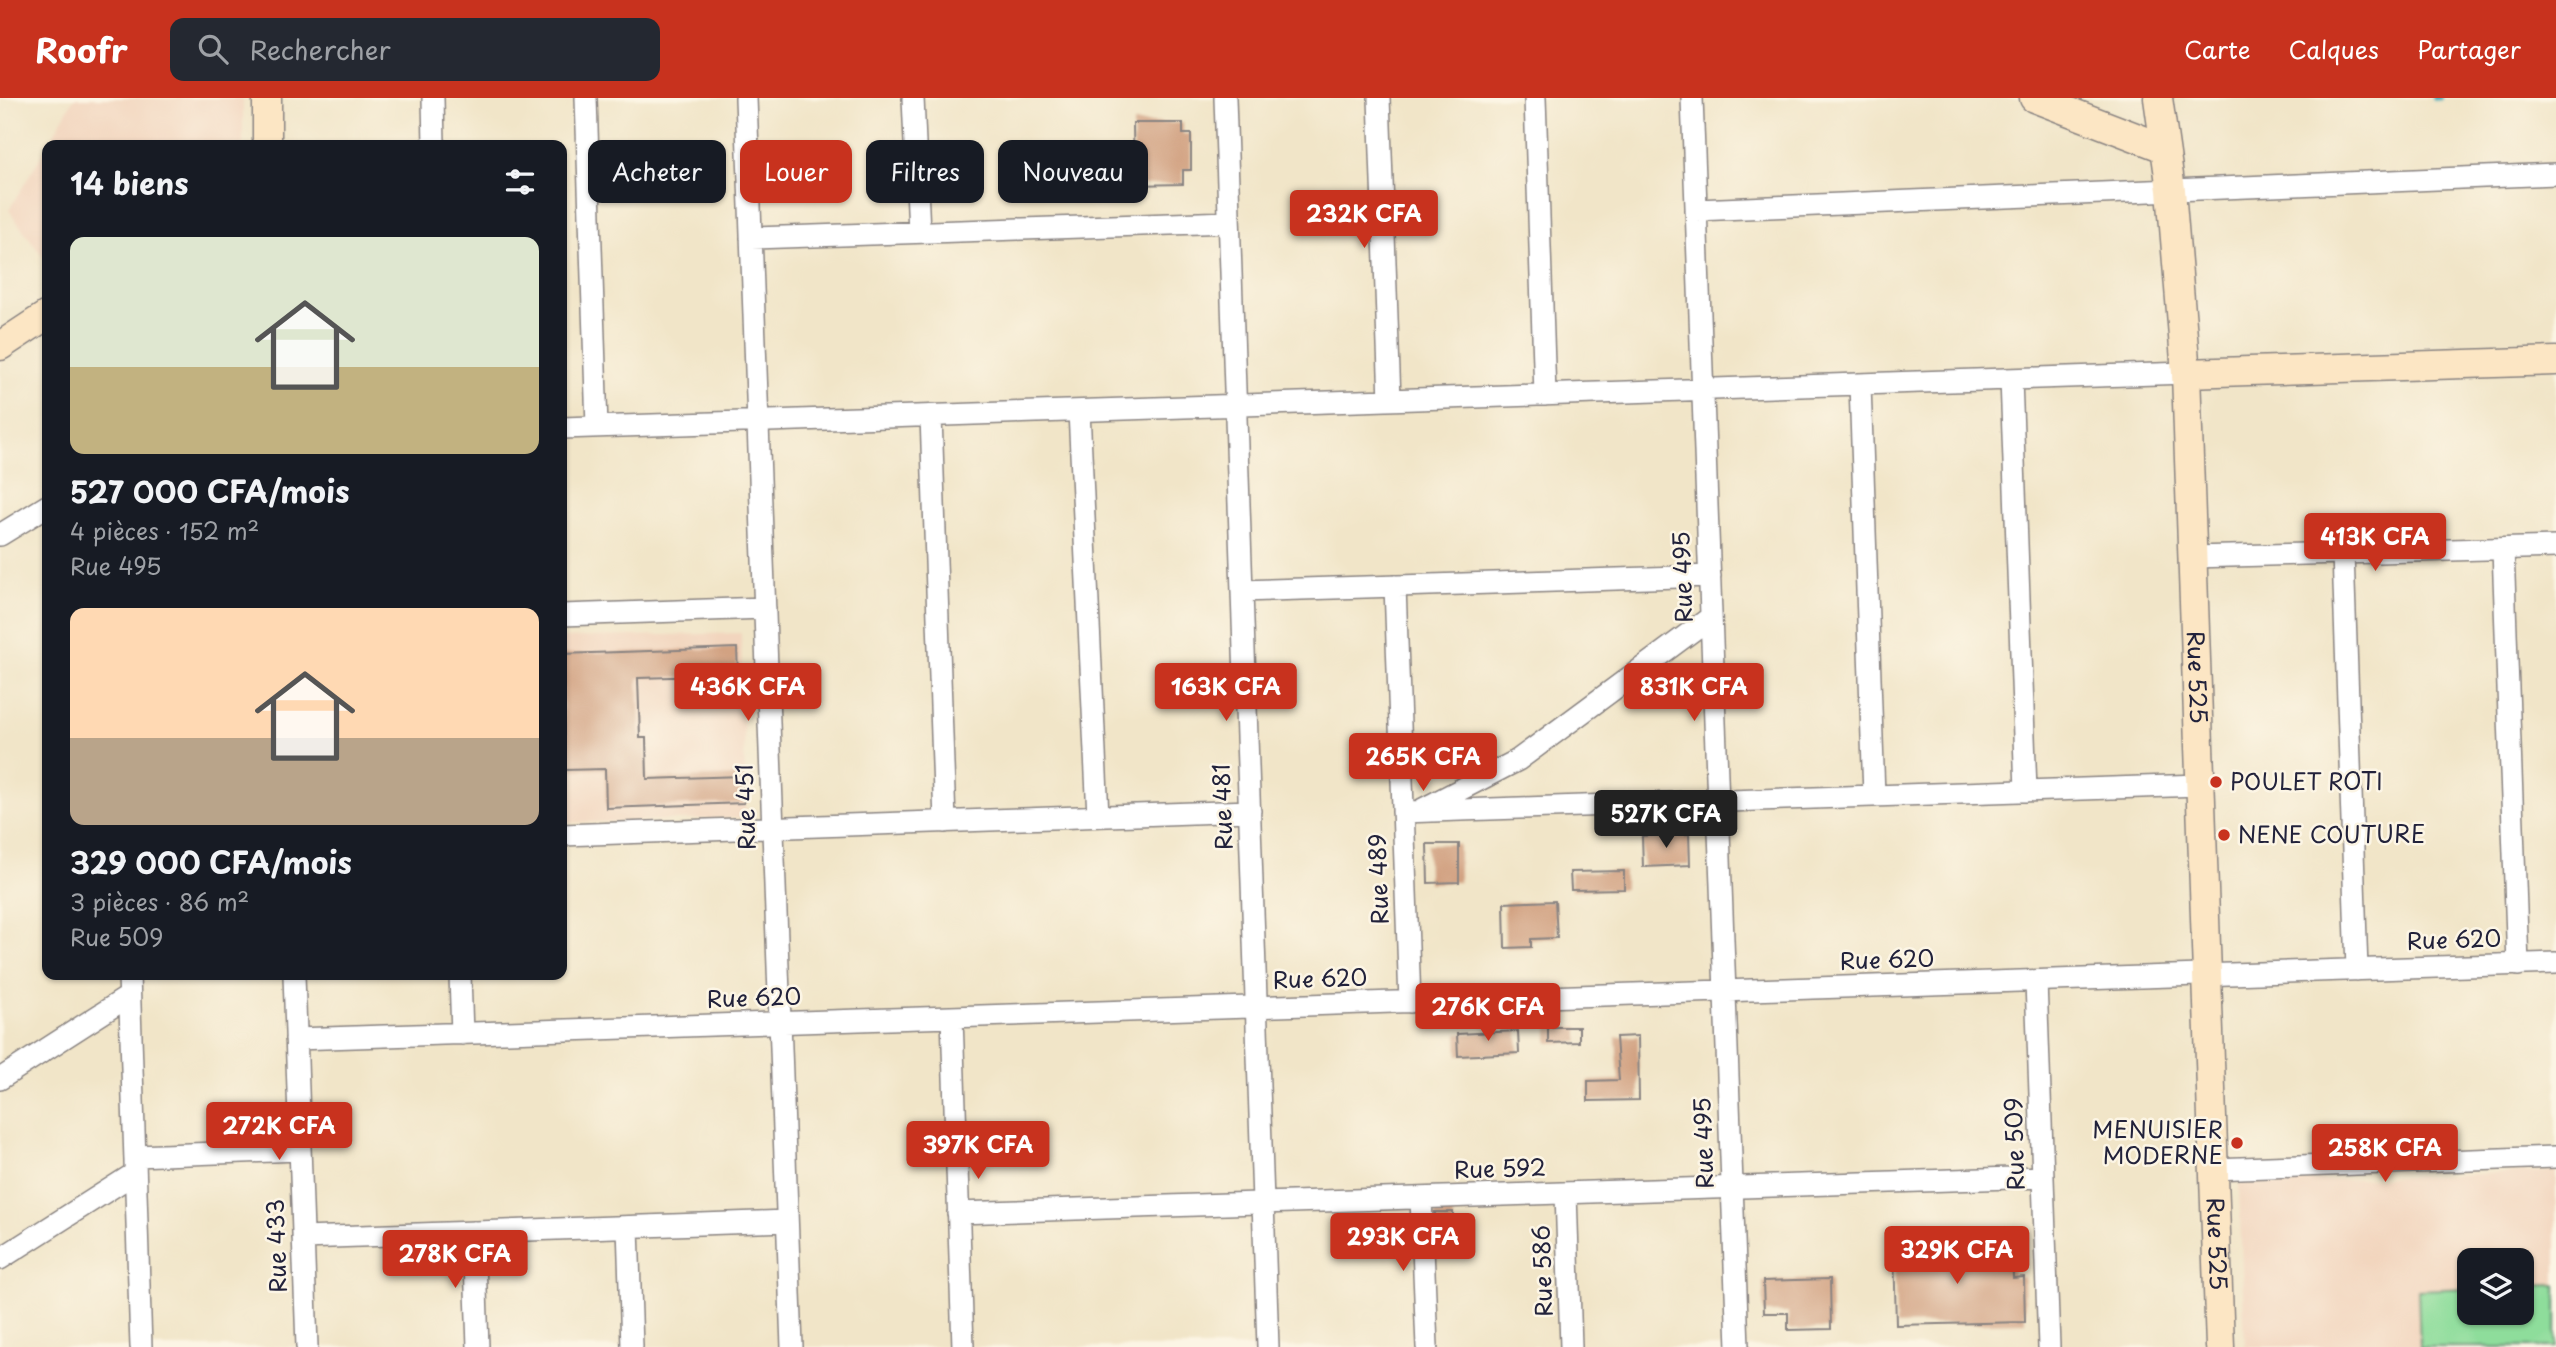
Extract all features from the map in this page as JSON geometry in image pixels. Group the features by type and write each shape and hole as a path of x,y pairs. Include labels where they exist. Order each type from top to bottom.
{"street":[{"path":"267,98 267,140"},
{"path":"433,98 435,140"},
{"path":"586,98 597,427"},
{"name":"Rue 451","path":"746,98 792,1347"},
{"path":"913,98 919,232"},
{"name":"Rue 481","path":"1225,98 1268,1347"},
{"path":"1380,98 1390,400"},
{"path":"1535,98 1545,395"},
{"name":"Rue 495","path":"1692,98 1738,1347"},
{"path":"2034,98 2164,148"},
{"name":"Rue 525","path":"2158,98 2171,190 2186,373 2220,1347"},
{"path":"1696,210 2556,174"},
{"path":"751,238 1230,222"},
{"path":"0,346 42,318"},
{"path":"567,428 2556,361"},
{"path":"2011,379 2026,791"},
{"path":"1860,384 1874,796"},
{"path":"1079,411 1098,816"},
{"path":"931,416 945,821"},
{"path":"0,535 42,509"},
{"path":"2193,557 2556,547"},
{"path":"2503,549 2518,965"},
{"path":"2343,553 2357,970"},
{"path":"1242,591 1710,576"},
{"name":"Rue 489","path":"1395,586 1410,812 1410,1002"},
{"path":"567,615 765,608"},
{"path":"1410,812 1518,760 1711,617"},
{"path":"1410,812 2200,785"},
{"path":"567,835 1250,811"},
{"name":"Rue 620","path":"296,1040 2556,963"},
{"name":"Rue 433","path":"294,980 307,1347"},
{"path":"460,980 462,1034"},
{"name":"Rue 509","path":"2036,981 2049,1347"},
{"path":"0,1079 129,985"},
{"path":"129,985 139,1346"},
{"path":"952,1017 963,1347"},
{"path":"0,1259 135,1164 300,1150"},
{"path":"2213,1169 2556,1157"},
{"name":"Rue 592","path":"958,1213 2043,1177"},
{"name":"Rue 586","path":"1566,1193 1572,1347"},
{"path":"1421,1198 1427,1347"},
{"path":"303,1238 788,1221"},
{"path":"628,1227 632,1347"},
{"path":"474,1232 478,1347"}],"shaded area":[{"path":"74,98 243,98 243,140 51,140"},
{"path":"42,154 42,256 9,210"},
{"path":"741,633 746,818 567,823 567,638"},
{"path":"2556,1171 2556,1347 2245,1347 2239,1184"}],"green space":[{"path":"2556,1285 2556,1347 2420,1347 2418,1290 2457,1288 2457,1325 2534,1325 2534,1286"}],"building":[{"path":"1133,123 1183,123 1183,134 1191,134 1191,170 1183,170 1183,184 1148,185 1148,140 1133,140"},
{"path":"737,648 738,675 638,678 640,738 646,738 647,779 743,776 744,803 606,808 605,769 567,770 567,654"},
{"path":"1689,834 1690,865 1643,867 1642,836"},
{"path":"1427,844 1459,844 1459,882 1428,883"},
{"path":"1624,871 1624,889 1571,890 1570,872"},
{"path":"1555,901 1557,938 1531,939 1531,947 1505,948 1504,903"},
{"path":"1548,1027 1579,1027 1579,1042 1548,1043"},
{"path":"1518,1031 1519,1053 1458,1056 1457,1034"},
{"path":"1638,1036 1639,1100 1588,1101 1588,1081 1619,1080 1616,1037"},
{"path":"1435,1212 1453,1212 1453,1249 1436,1249"},
{"path":"2012,1245 2013,1278 2024,1277 2025,1322 1896,1325 1894,1248"},
{"path":"1830,1279 1831,1329 1788,1330 1788,1313 1764,1313 1763,1281"}],"waterway":[{"path":"2434,98 2440,98"}],"place":[{"name":"POULET ROTI","path":"2216,782"},
{"name":"NENE COUTURE","path":"2224,835"},
{"name":"MENUISIER MODERNE","path":"2237,1143"}]}
